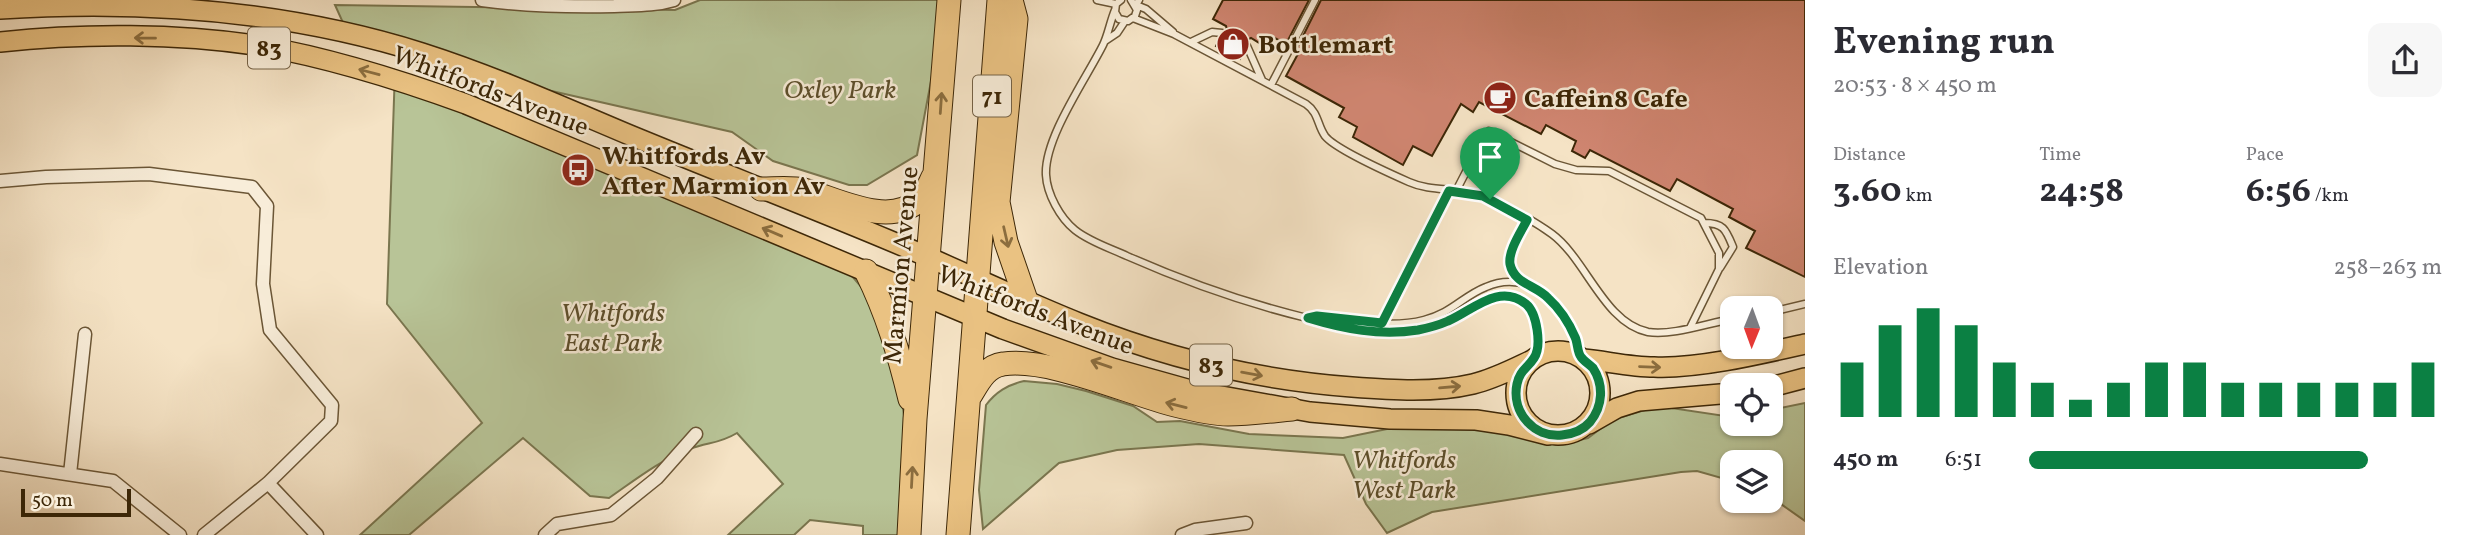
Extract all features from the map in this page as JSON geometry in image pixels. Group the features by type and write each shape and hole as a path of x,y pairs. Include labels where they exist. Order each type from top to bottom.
{"highway":[{"name":"Marmion Avenue","path":"909,535 924,295 931,238 949,0"},
{"name":"71","path":"958,535 999,0"},
{"path":"1011,0 1016,19 998,202 1006,242 1026,300"},
{"path":"761,189 802,189 845,206 872,211 898,210 906,209 917,202 936,171"},
{"path":"866,271 897,343 915,419"},
{"path":"970,396 979,380 996,366 1038,364 1193,409 1226,415 1292,409"}],"main road":[{"name":"Whitfords Avenue","path":"0,9 47,5 176,6 296,21 358,35 481,73 927,256 1080,324 1185,359 1237,371 1320,384 1382,390 1456,387 1495,378 1534,359"},
{"name":"Whitfords Avenue","path":"0,42 86,36 192,40 260,46 337,63 404,82 466,104 973,317 1061,351 1139,376 1194,391 1292,409 1361,417 1476,420 1548,435"},
{"name":"83","path":"1534,359 1558,351 1582,358 1636,366 1675,367 1805,344"},
{"path":"1582,358 1598,376 1601,389 1595,415 1587,425"},
{"path":"1534,359 1519,376 1516,400 1527,422 1548,435"},
{"path":"1783,384 1805,378"},
{"name":"83","path":"1548,435 1568,435 1617,408 1639,401 1720,394"}],"street":[{"path":"482,0 581,7 658,5 674,0"},
{"path":"0,181 149,174 251,187 267,206 263,284 270,330 332,405 331,421 268,483 204,535"},
{"path":"70,474 85,334"},
{"path":"545,535 557,524 611,514 657,478 696,434"},
{"path":"0,464 113,481 180,535"},
{"path":"268,483 317,535"},
{"path":"1182,535 1195,530 1246,523"}],"lane":[{"path":"1097,0 1117,5"},
{"path":"1271,85 1315,0"},
{"path":"1137,1 1174,34"},
{"path":"1133,18 1137,1"},
{"path":"1117,5 1118,18 1125,21"},
{"path":"1117,5 1105,41 1053,140 1046,161 1047,186 1065,220 1075,230 1094,241 1210,291 1351,330 1378,333 1433,327 1490,298 1513,298 1524,302 1530,308 1538,327 1534,359"},
{"path":"1105,41 1117,33 1125,21 1133,18 1174,34 1311,107 1324,135 1330,140 1412,183 1483,196 1559,240 1604,299 1625,320 1649,332 1720,322"},
{"path":"1191,42 1212,32 1222,33"},
{"path":"1247,46 1262,80"},
{"path":"1382,323 1452,191 1489,131 1555,164 1576,170 1609,171 1701,218 1719,253 1718,270"},
{"path":"1527,220 1509,261 1512,270 1522,282 1546,295 1554,303 1577,339 1582,358"},
{"path":"1690,328 1718,270 1734,247 1725,229 1718,223 1704,223"},
{"path":"1308,318 1317,316 1382,323 1426,319 1451,310 1487,286 1522,282"},
{"path":"1783,309 1805,304"}],"green space":[{"name":"Oxley Park","path":"700,0 940,0 935,60 917,155 867,185 849,185 773,161 732,132 534,87 344,25 335,5 675,10"},
{"name":"Whitfords East Park","path":"395,70 846,269 869,296 900,387 907,437 902,535 863,535 863,526 810,520 794,535 728,535 783,484 737,433 668,459 609,498 590,496 523,438 409,535 360,535 482,423 387,304"},
{"name":"Whitfords West Park","path":"1024,381 1057,384 1133,406 1157,422 1180,421 1249,434 1343,438 1436,419 1494,426 1556,445 1588,438 1612,420 1658,406 1720,415 1720,436 1783,436 1783,408 1805,403 1805,521 1783,505 1783,450 1720,450 1720,478 1697,471 1681,472 1432,512 1387,533 1366,504 1344,455 1199,444 1117,450 1059,463 983,529 979,490 986,405 994,396"}],"building":[{"path":"1223,0 1309,0 1286,44 1275,38 1269,49 1251,38 1242,43 1244,52 1240,59 1216,46 1220,38 1225,38 1228,34 1226,26 1213,19"},
{"path":"1321,0 1805,0 1805,277 1746,248 1755,231 1729,217 1733,209 1677,179 1670,191 1590,150 1585,158 1572,151 1576,141 1546,125 1541,134 1479,102 1473,112 1461,104 1432,156 1413,146 1403,165 1353,137 1357,127 1339,117 1344,108 1286,76"}],"place":[{"name":"Bottlemart","path":"1233,44"},
{"name":"Caffein8 Cafe","path":"1500,98"},
{"name":"Whitfords Av After Marmion Av","path":"578,170"}],"route":[{"path":"1449,191 1468,192 1490,199 1527,220 1512,250 1509,261 1512,270 1522,282 1546,295 1554,303 1577,339 1580,357 1591,365 1598,376 1601,389 1595,415 1587,425 1568,435 1548,435 1536,430 1520,412 1516,400 1519,376 1535,357 1538,337 1538,327 1530,308 1524,302 1500,296 1490,298 1449,321 1433,327 1402,332 1351,330 1308,318 1317,316 1382,323 1449,191"}]}
